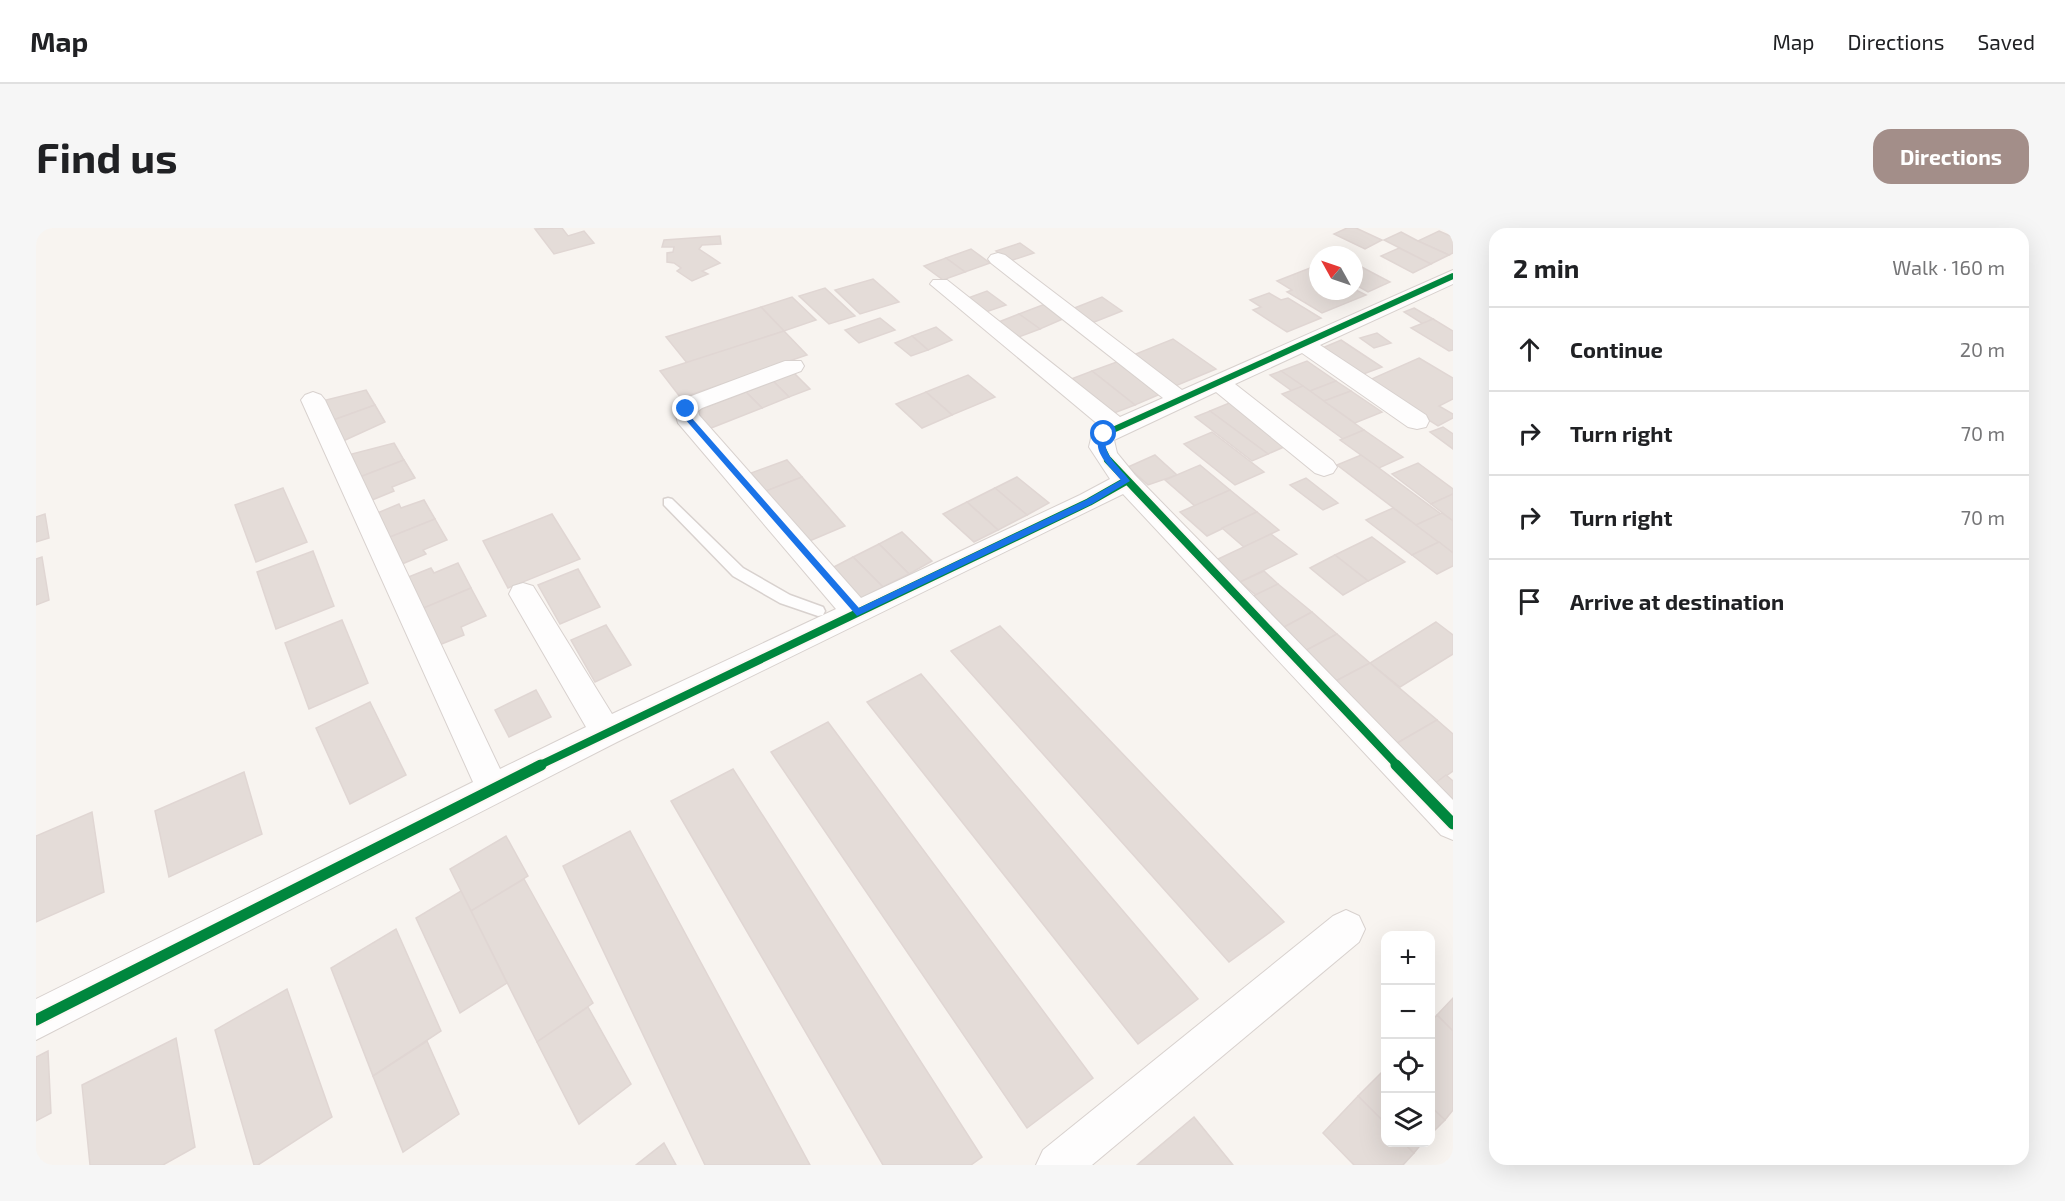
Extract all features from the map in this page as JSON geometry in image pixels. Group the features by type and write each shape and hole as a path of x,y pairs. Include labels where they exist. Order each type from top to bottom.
{"street":[{"path":"998,259 1180,400"},
{"path":"1453,276 1104,434 1100,441 1101,450 1126,481 1453,824"},
{"path":"940,284 1117,428"},
{"path":"1303,343 1418,421"},
{"path":"793,366 694,403 686,409 687,417 841,614"},
{"path":"1219,383 1324,467"},
{"path":"312,400 493,789"},
{"path":"36,1020 841,614 1089,502 1126,481"},
{"path":"523,594 606,732"},
{"path":"1058,1165 1346,929"}],"lane":[{"path":"668,502 738,572 785,599 841,614"}],"building":[{"path":"562,228 568,236 584,231 594,243 554,254 535,229"},
{"path":"1347,228 1356,228 1382,240 1365,249 1363,246 1334,234"},
{"path":"1439,231 1453,237 1453,253 1449,255 1418,241"},
{"path":"1401,232 1449,255 1431,264 1384,240"},
{"path":"720,236 721,244 702,245 699,249 720,263 702,271 708,274 692,281 677,271 681,268 674,263 667,262 667,253 673,252 674,247 662,247 664,240"},
{"path":"1020,243 1034,253 1010,261 996,251"},
{"path":"1399,248 1431,264 1413,273 1381,256"},
{"path":"971,249 990,263 965,272 946,258"},
{"path":"946,258 965,272 943,280 924,266"},
{"path":"1309,268 1309,300 1354,300 1322,313 1287,292 1292,290 1277,281"},
{"path":"1363,268 1390,282 1368,292 1363,289"},
{"path":"873,279 899,302 860,314 835,290"},
{"path":"825,288 855,316 829,324 799,296"},
{"path":"987,291 1006,305 986,312 968,298"},
{"path":"1269,293 1281,300 1288,298 1321,318 1287,332 1253,310 1261,307 1250,300"},
{"path":"792,297 816,320 784,331 761,307"},
{"path":"1102,297 1122,311 1092,323 1072,309"},
{"path":"1045,304 1065,318 1040,329 1019,314"},
{"path":"761,307 784,331 687,363 666,337"},
{"path":"1414,308 1433,319 1423,324 1404,312"},
{"path":"1019,314 1040,329 1016,338 996,323"},
{"path":"880,318 895,330 859,343 845,330"},
{"path":"1433,319 1453,331 1453,350 1449,351 1411,328"},
{"path":"936,327 952,340 928,350 912,336"},
{"path":"784,331 807,355 681,398 660,371"},
{"path":"1377,333 1391,343 1374,348 1360,338"},
{"path":"912,336 928,350 911,356 895,343"},
{"path":"1173,339 1216,369 1173,387 1131,356"},
{"path":"1341,340 1382,367 1361,375 1320,349"},
{"path":"1419,358 1453,378 1453,399 1439,406 1453,414 1453,418 1438,426 1367,381"},
{"path":"1122,360 1165,392 1135,405 1092,371"},
{"path":"1307,361 1336,381 1310,391 1281,371"},
{"path":"1092,371 1135,405 1109,415 1066,381"},
{"path":"1281,371 1303,386 1292,391 1270,375"},
{"path":"794,373 810,389 789,397 773,381"},
{"path":"968,375 995,397 952,415 926,392"},
{"path":"773,381 789,397 762,408 746,392"},
{"path":"1336,381 1351,391 1324,401 1310,391"},
{"path":"1303,386 1364,430 1343,439 1282,394"},
{"path":"366,390 375,405 325,423 322,401"},
{"path":"1351,391 1382,412 1355,423 1324,401"},
{"path":"746,392 762,408 706,430 691,413"},
{"path":"926,392 952,415 922,428 896,404"},
{"path":"1234,401 1293,443 1268,454 1210,411"},
{"path":"375,405 385,422 343,441 325,423"},
{"path":"1210,411 1268,454 1252,461 1195,417"},
{"path":"1443,427 1453,434 1453,449 1430,432"},
{"path":"1364,430 1403,457 1379,468 1340,440"},
{"path":"1212,432 1264,472 1235,485 1184,444"},
{"path":"394,443 404,460 352,480 348,455"},
{"path":"1155,455 1177,475 1148,485 1128,467"},
{"path":"1361,455 1441,514 1416,525 1337,465"},
{"path":"404,460 415,478 392,487 394,491 372,500 352,480"},
{"path":"787,460 802,477 766,491 751,473"},
{"path":"1418,463 1453,489 1453,494 1431,504 1392,474"},
{"path":"1200,465 1230,490 1195,506 1165,480"},
{"path":"802,477 845,526 807,542 766,491"},
{"path":"1017,477 1049,503 1027,515 995,488"},
{"path":"1306,478 1338,503 1323,510 1290,485"},
{"path":"283,488 307,542 256,562 235,505"},
{"path":"995,488 1027,515 998,530 967,502"},
{"path":"1230,490 1257,512 1207,536 1180,512"},
{"path":"1453,494 1453,521 1431,504"},
{"path":"424,500 435,519 380,541 375,514 399,504 401,508"},
{"path":"967,502 998,530 974,542 943,514"},
{"path":"1393,508 1439,542 1412,555 1366,520"},
{"path":"1257,512 1279,530 1244,547 1222,528"},
{"path":"1442,513 1453,521 1453,553 1416,525"},
{"path":"45,514 49,538 36,542 36,517"},
{"path":"552,514 580,559 508,588 483,541"},
{"path":"435,519 447,540 423,550 426,554 402,564 380,541"},
{"path":"902,532 932,561 909,574 879,544"},
{"path":"1271,534 1297,554 1240,582 1216,560"},
{"path":"1372,537 1405,562 1368,581 1335,555"},
{"path":"1439,542 1453,553 1453,566 1437,574 1412,555"},
{"path":"879,544 909,574 883,587 853,557"},
{"path":"313,551 334,606 276,629 257,572"},
{"path":"1335,555 1368,581 1343,595 1310,568"},
{"path":"42,557 49,600 36,605 36,559"},
{"path":"853,557 883,587 859,600 830,569"},
{"path":"458,563 471,588 412,613 406,578 431,568 434,573"},
{"path":"578,569 600,607 560,624 538,585"},
{"path":"1264,571 1278,584 1256,595 1240,582"},
{"path":"1278,584 1312,612 1275,632 1241,602"},
{"path":"471,588 486,616 461,627 464,635 439,645 412,613"},
{"path":"1312,612 1337,634 1299,654 1275,632"},
{"path":"342,620 368,683 309,709 285,643"},
{"path":"1436,622 1453,635 1453,654 1400,687 1370,663"},
{"path":"606,625 631,665 595,682 571,640"},
{"path":"1000,626 1284,922 1229,962 951,651"},
{"path":"1337,634 1370,663 1332,683 1299,654"},
{"path":"1370,663 1437,720 1387,749 1332,683"},
{"path":"921,674 1198,999 1138,1044 867,702"},
{"path":"536,690 551,717 509,737 495,710"},
{"path":"370,702 406,775 350,804 316,728"},
{"path":"1437,720 1453,734 1453,771 1429,788 1387,749"},
{"path":"828,722 1093,1078 1027,1128 771,752"},
{"path":"733,769 982,1157 971,1165 883,1165 671,801"},
{"path":"244,772 262,834 169,877 155,811"},
{"path":"1446,775 1453,781 1453,810 1429,788"},
{"path":"92,812 104,892 36,922 36,836"},
{"path":"630,831 810,1165 705,1165 563,866"},
{"path":"506,836 528,876 471,911 450,869"},
{"path":"524,879 593,1003 537,1042 471,911"},
{"path":"461,891 507,983 460,1013 416,918"},
{"path":"396,929 441,1031 373,1076 331,968"},
{"path":"287,989 332,1117 258,1165 254,1165 215,1030"},
{"path":"1453,998 1453,1031 1437,1015"},
{"path":"588,1007 631,1084 579,1124 537,1042"},
{"path":"1437,1015 1453,1031 1453,1110 1445,1120 1435,1111 1435,1017"},
{"path":"176,1038 195,1147 163,1165 90,1165 82,1085"},
{"path":"427,1041 459,1114 403,1152 373,1076"},
{"path":"48,1051 51,1113 36,1121 36,1057"},
{"path":"1381,1073 1381,1119 1358,1096"},
{"path":"1358,1096 1381,1119 1381,1147 1408,1147 1414,1153 1403,1165 1354,1165 1323,1133"},
{"path":"1435,1111 1445,1120 1435,1130"},
{"path":"1194,1117 1233,1165 1137,1165"},
{"path":"664,1143 676,1165 636,1165"},
{"path":"1408,1147 1419,1147 1414,1153"}],"cycle path":[{"path":"1453,276 1104,434 1102,440 1107,459 1126,481 1453,824"},
{"path":"36,1020 606,732 1089,502 1126,481"}],"route":[{"path":"686,409 687,417 857,613 1089,502 1126,481 1101,450 1100,441 1104,434"}]}
